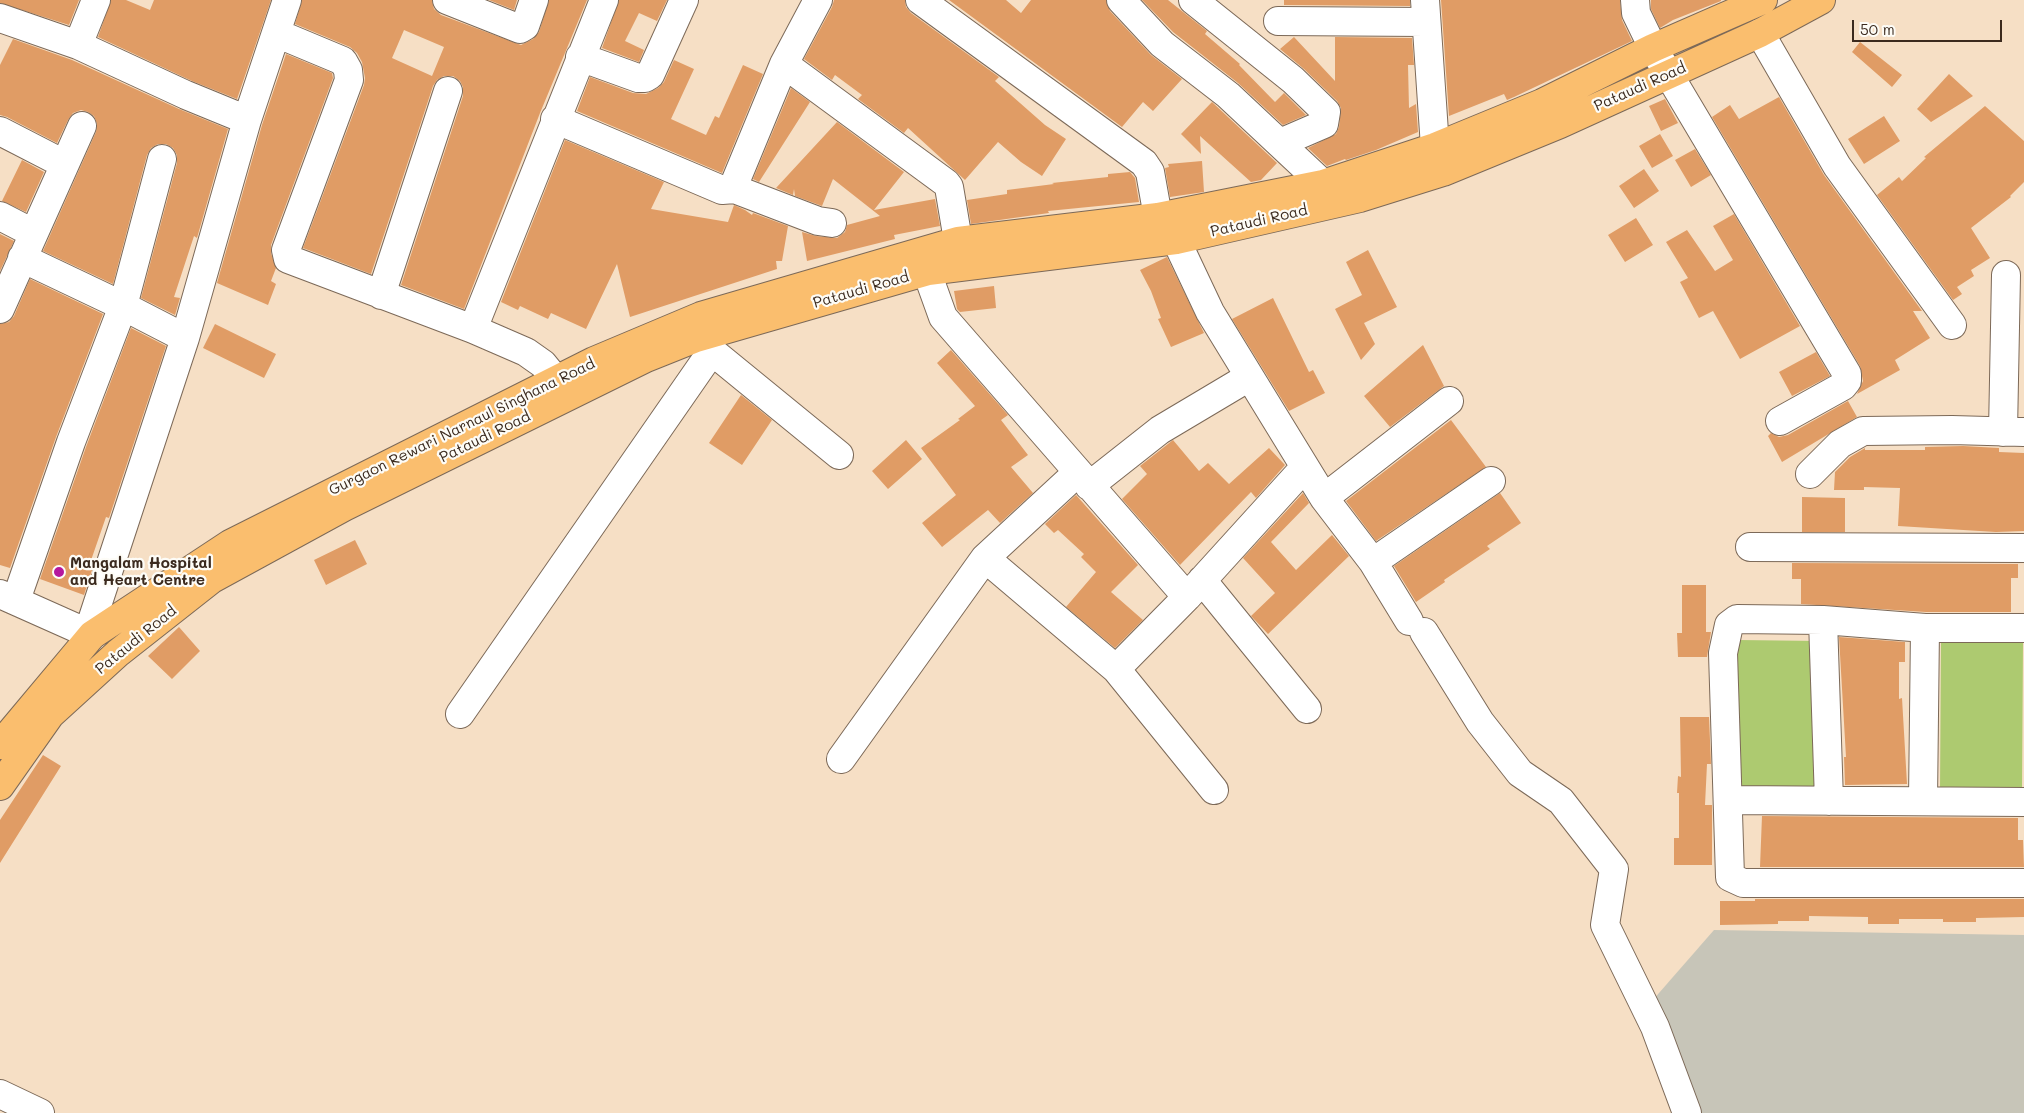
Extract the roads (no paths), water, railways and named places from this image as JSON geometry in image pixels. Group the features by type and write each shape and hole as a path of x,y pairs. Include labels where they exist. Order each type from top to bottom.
{"main road":[{"name":"Gurgaon Rewari Narnaul Singhana Road","path":"0,745 90,634 230,544 561,389 594,361 696,338 701,316 924,262 960,254 1170,224 1323,184 1439,160 1542,103 1653,48 1763,0"},
{"name":"Pataudi Road","path":"1170,224 1360,198 1439,160 1560,124 1760,34 1821,0"},
{"name":"Pataudi Road","path":"0,786 50,715 118,653 212,579 561,389"}],"street":[{"path":"78,44 96,0"},
{"path":"162,159 123,306 71,442 8,597 90,634 185,338 247,120 287,0"},
{"path":"447,0 520,29 525,26 534,0"},
{"path":"473,329 555,119 604,0"},
{"path":"580,57 635,77 645,78 650,75 684,0"},
{"path":"735,189 734,183 784,64 818,0"},
{"path":"920,0 1144,163 1150,172 1170,224 1210,312 1324,498 1373,562 1480,722 1520,772 1561,801 1614,869 1605,924 1655,1027 1687,1113"},
{"path":"1122,0 1162,44 1228,94 1323,184"},
{"path":"1193,0 1293,80 1326,112 1324,124 1280,143"},
{"path":"1635,0 1636,13 1653,48 1847,374 1847,381 1843,386 1780,422"},
{"path":"1278,21 1425,11 1439,160"},
{"path":"0,18 78,44 186,95 247,120"},
{"path":"276,33 343,61 348,70 349,80 286,250 286,256 290,261 473,329 526,352 543,364 561,389"},
{"path":"1760,34 1837,166 1952,325"},
{"path":"784,64 942,178 948,187 960,254"},
{"path":"381,295 448,91"},
{"path":"555,119 722,190 735,189 818,221 832,223"},
{"path":"0,309 82,126"},
{"path":"0,131 64,164"},
{"path":"0,216 33,233"},
{"path":"22,258 185,338"},
{"path":"924,262 943,317 1083,479 1194,588 1307,709"},
{"path":"1810,474 1840,444 1863,431 2013,432 2009,277"},
{"path":"460,714 696,338 839,455"},
{"path":"841,759 985,558 1083,479 1249,377"},
{"path":"1324,498 1449,401"},
{"path":"1116,669 1306,467"},
{"path":"1373,562 1491,481"},
{"path":"1750,547 2024,548"},
{"path":"985,558 1116,669 1214,790"},
{"path":"2024,628 1925,628 1823,620 1737,618 1729,625 1723,653 1730,878 1737,881 2024,883"},
{"path":"1823,620 1830,801"},
{"path":"1924,801 1925,628"},
{"path":"1729,800 2024,802"},
{"path":"0,1094 40,1113"}],"place":[{"name":"Mangalam Hospital and Heart Centre","path":"59,572"}]}
